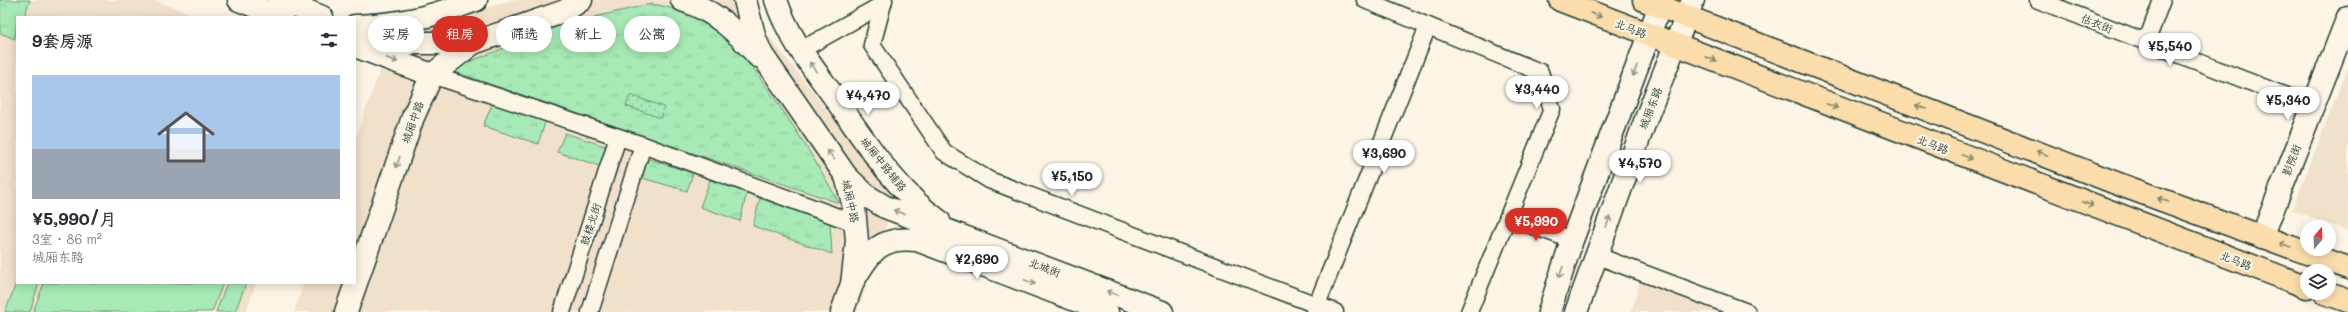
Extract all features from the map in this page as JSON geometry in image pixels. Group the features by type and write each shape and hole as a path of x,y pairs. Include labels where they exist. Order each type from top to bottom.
{"main road":[{"name":"北马路","path":"1560,0 2300,284"},
{"path":"1655,2 1689,8 2262,237 2348,268"},
{"path":"2336,297 2348,301"}],"street":[{"path":"239,0 279,16"},
{"path":"280,0 320,16"},
{"path":"356,26 394,24 421,19 476,0"},
{"name":"城厢中路","path":"488,38 573,5 599,0"},
{"name":"城厢中路","path":"682,0 700,7 729,26 782,84"},
{"name":"城厢中路","path":"745,0 755,39 762,55 846,176 857,224 852,284 842,312"},
{"name":"城厢中路辅路","path":"776,0 801,50 869,146 904,189 923,209 957,233"},
{"path":"1365,0 1540,72 1552,109 1470,312"},
{"name":"估衣街","path":"2038,0 2312,106"},
{"path":"2146,43 2162,0"},
{"path":"801,50 883,2"},
{"path":"883,2 872,45 944,152 989,180 1317,309 1335,312"},
{"path":"1550,312 1572,240 1648,34 1655,2"},
{"name":"城厢东路","path":"1576,312 1689,8"},
{"name":"影院街","path":"2262,237 2348,17"},
{"path":"1317,309 1428,26"},
{"path":"356,30 407,43 432,43"},
{"path":"356,46 432,75 618,137 857,224"},
{"name":"城厢中路","path":"356,283 416,110 432,75 462,52"},
{"name":"鼓楼北街","path":"562,312 618,137"},
{"path":"590,312 643,146"},
{"name":"北城街","path":"846,176 867,196 885,206 1162,312"},
{"path":"1508,217 1572,240"},
{"name":"北城街","path":"852,284 873,250 882,244 906,239 917,240 1100,311"},
{"path":"1596,255 1747,312"},
{"name":"城厢中路","path":"346,312 356,284"}],"shaded area":[{"path":"0,0 154,0 197,16 16,16 16,284 256,284 246,312 0,312"},
{"path":"513,0 740,0 896,196 857,312 294,312 304,284 356,284 356,137 386,52 424,52 424,24 432,22 432,52 488,52 488,16 455,16"},
{"path":"2348,67 2348,231 2336,226 2336,220 2319,220 2292,210"},
{"path":"1643,272 1749,312 1631,312"}],"green space":[{"path":"0,0 30,0 24,16 16,16 15,39 0,33"},
{"path":"651,4 690,14 708,23 725,35 742,52 794,128 839,203 449,70 496,51 552,52 552,29 560,26 560,52 616,52 616,16 599,16"},
{"path":"630,95 664,107 661,118 626,106"},
{"path":"493,102 546,120 538,144 483,126"},
{"path":"565,133 608,147 602,167 557,152"},
{"path":"648,159 693,173 687,191 642,178"},
{"path":"710,180 747,192 740,221 700,207"},
{"path":"760,198 830,222 832,254 753,226"},
{"path":"16,284 39,284 30,312 5,312"},
{"path":"44,284 223,284 212,312 33,312"},
{"path":"227,284 246,284 235,312 216,312"}]}
